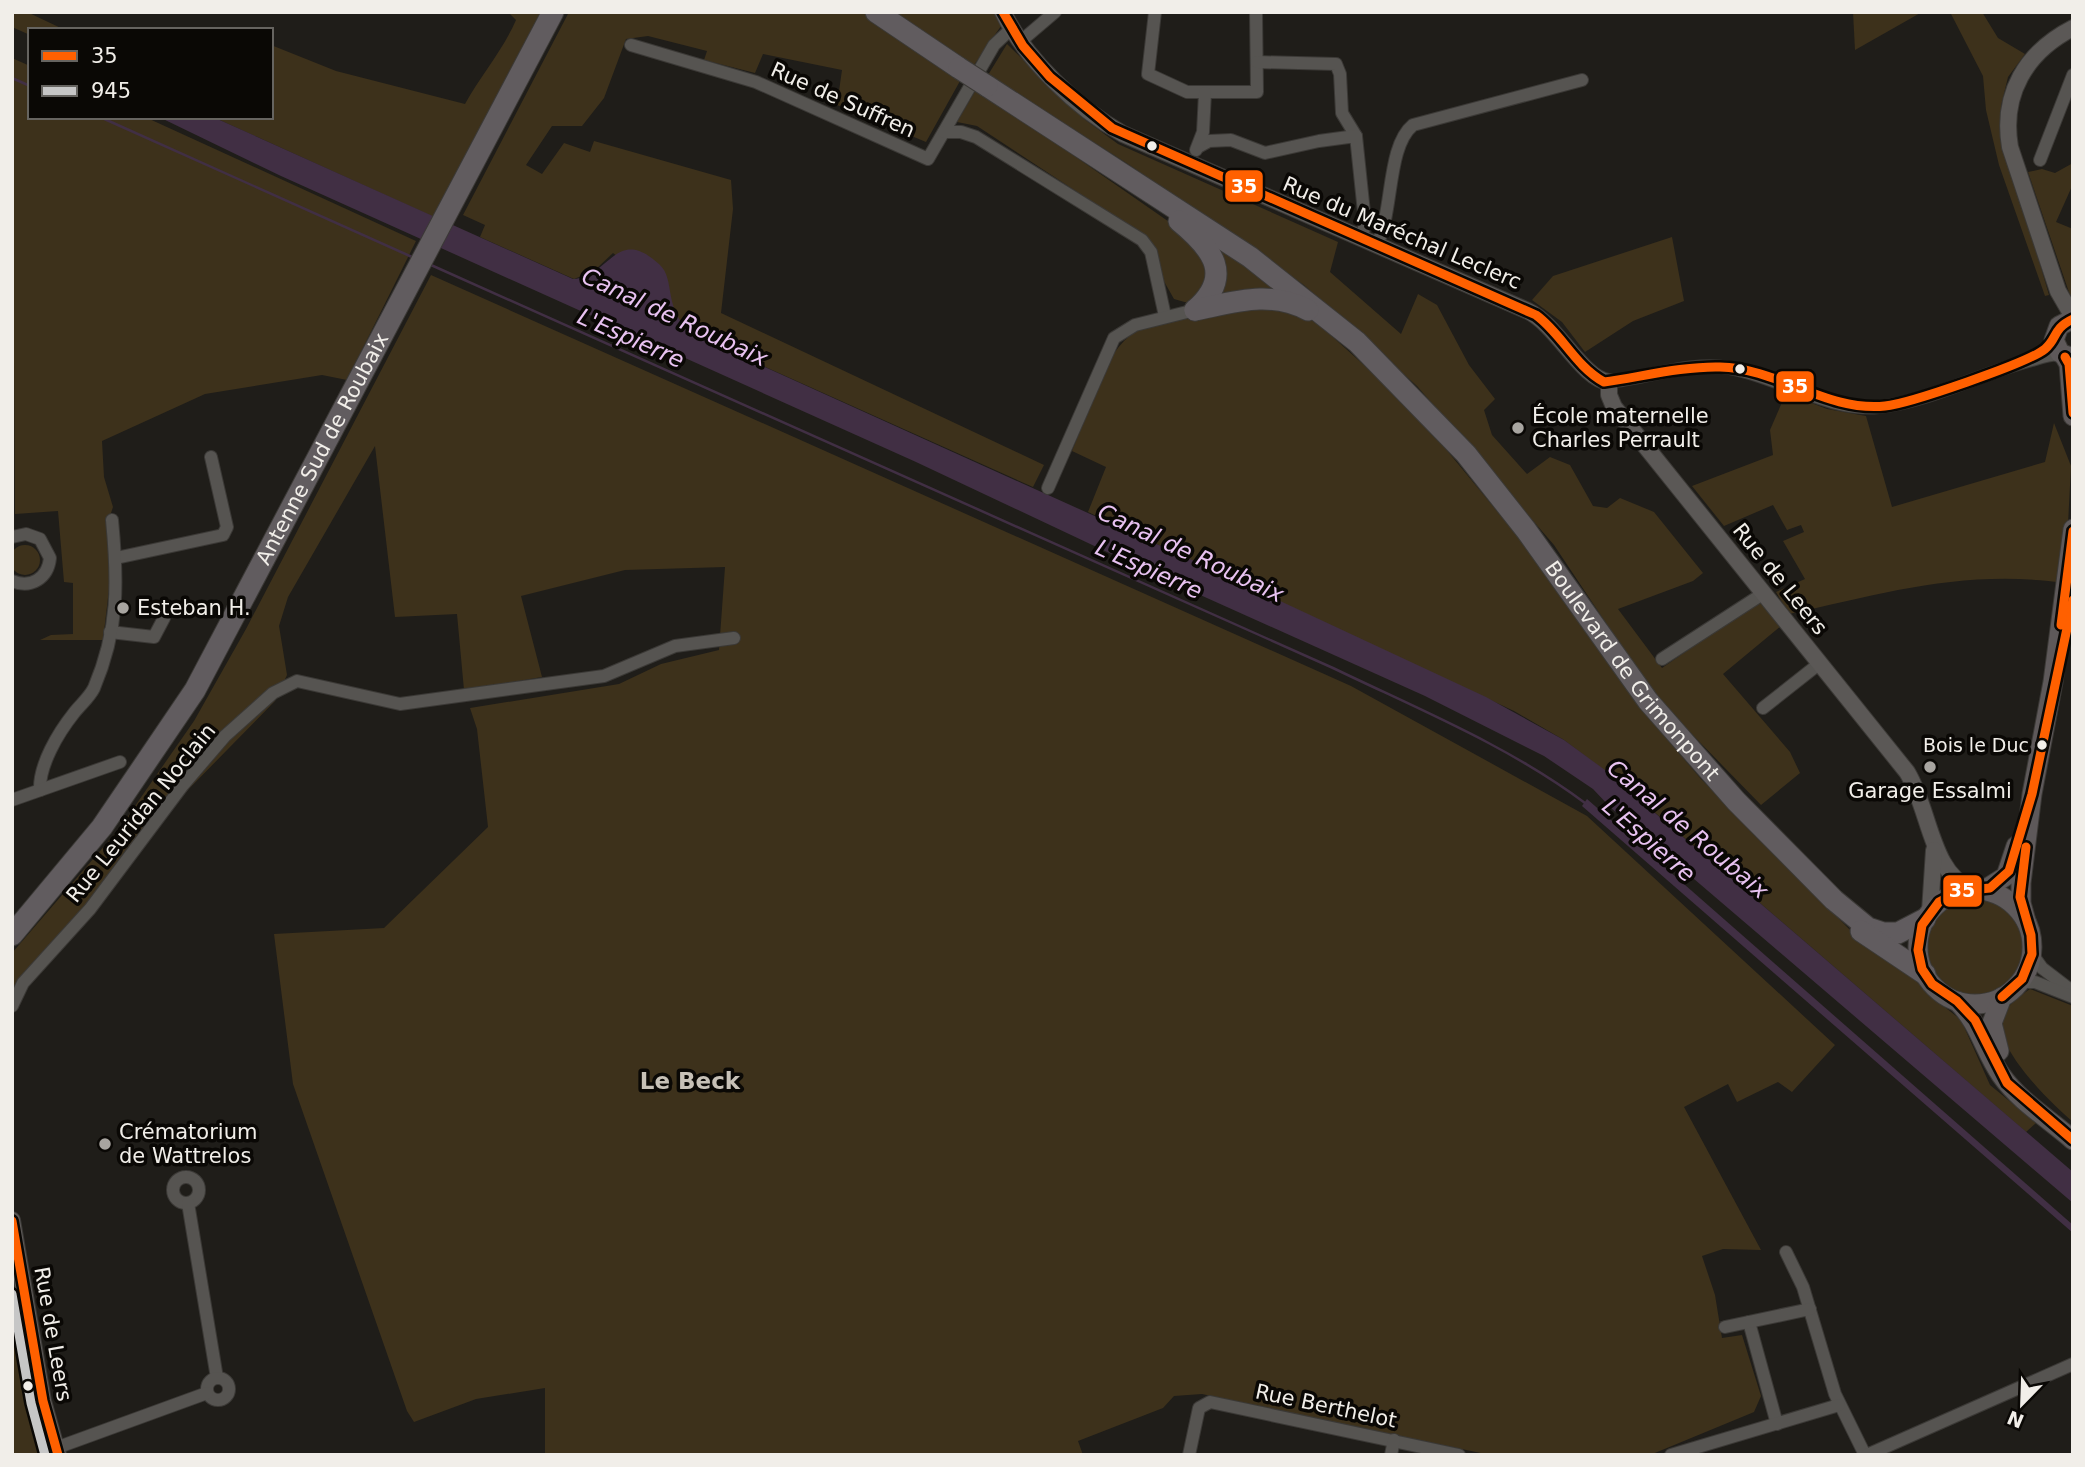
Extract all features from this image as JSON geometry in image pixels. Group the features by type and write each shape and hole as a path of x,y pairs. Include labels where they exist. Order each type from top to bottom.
{"highway":[{"name":"Antenne Sud de Roubaix","path":"12,934 103,827 183,711 239,611 553,12"},
{"path":"876,12 1250,257 1341,328"},
{"path":"1096,155 1111,171 1181,222 1205,247 1216,271 1217,283 1211,295 1195,310"},
{"path":"1195,310 1256,298 1276,298 1301,306 1341,328"},
{"name":"Boulevard de Grimonpont","path":"1341,328 1446,430 1526,530 1673,733 1725,791 1870,938 1925,974"},
{"name":"Boulevard de Grimonpont","path":"1835,900 1863,924 1878,932 1898,933 1927,915"}],"main road":[{"path":"2064,325 2057,348 2067,357 2069,364 2073,416"},
{"path":"2053,682 2073,529"},
{"path":"2052,1122 2012,1076 1998,1048 1992,1023 2002,998 2020,982 2032,954 2020,890 2032,794 2053,682 2073,599"},
{"path":"2032,794 2009,871 2001,881 1978,890 1949,896 1927,915 1918,950 1925,974 1941,992 1957,1001 1975,1020 1996,1066 2007,1083 2073,1140"},
{"path":"1978,890 2009,901 2026,921"},
{"path":"1957,1001 1977,1004 2002,998"}],"street":[{"name":"Rue du Maréchal Leclerc","path":"1003,12 1016,35 1065,90 1101,121 1190,165 1536,314 1550,325 1595,378 1609,382"},
{"name":"Rue de Suffren","path":"631,45 756,82 928,159 994,45 1055,12"},
{"path":"1155,12 1147,74 1182,90 1205,93 1257,92 1256,12"},
{"path":"2020,363 2046,348 2064,325 2059,316 2053,276 2010,147 2008,113 2015,86 2033,56 2073,28"},
{"path":"1257,62 1336,64 1340,74 1342,113 1356,136 1369,243"},
{"path":"2040,160 2068,104 2073,75"},
{"path":"1369,243 1385,229 1392,171 1407,130 1413,125 1582,80"},
{"path":"1190,165 1203,132 1205,93"},
{"path":"944,132 961,132 976,137 1142,240 1151,252 1165,316"},
{"path":"1198,147 1209,141 1231,140 1265,153 1356,136"},
{"path":"1048,488 1115,338 1128,327 1195,310"},
{"path":"1609,382 1701,368 1727,368 1766,377 1833,402 1865,408 1886,406 1923,396 2051,354 2067,357"},
{"name":"Rue de Leers","path":"1609,382 1610,398 1614,407 1907,772 1923,802 1941,863 1950,876 1978,890"},
{"path":"116,558 223,535 227,527 211,457"},
{"path":"40,790 41,769 71,716 93,688 110,632 118,598 112,520"},
{"path":"12,537 26,534 40,539 50,558 46,573 40,579 24,585 12,581"},
{"path":"1662,659 1764,593"},
{"path":"110,632 154,637 164,618"},
{"name":"Rue Leuridan Noclain","path":"12,1006 23,983 90,909 183,785 225,736 273,693 297,681 400,705 604,676 676,646 734,638"},
{"path":"1763,708 1820,663"},
{"path":"12,800 120,762"},
{"name":"Rue de Leers","path":"1927,915 1934,840"},
{"path":"2032,954 2042,968 2073,991"},
{"path":"2020,982 2035,982 2073,997"},
{"path":"188,1203 217,1378"},
{"name":"Rue de Leers","path":"12,1220 43,1401 57,1451"},
{"path":"1786,1252 1810,1309 1839,1405 1866,1455 2073,1364"},
{"path":"1725,1327 1810,1309"},
{"path":"1749,1322 1777,1424"},
{"path":"207,1393 216,1400 226,1397 229,1390 227,1382 217,1378"},
{"path":"207,1393 208,1383 217,1378"},
{"path":"57,1451 207,1393"},
{"name":"Rue Berthelot","path":"1189,1455 1199,1408 1210,1402 1459,1455"},
{"path":"1679,1453 1839,1405"},
{"path":"1391,1455 1394,1440"}],"shaded area":[{"path":"12,12 27,12 61,28 28,28 28,34 12,27"},
{"path":"508,12 544,12 436,218 217,119 273,119 273,46 336,71 465,104 516,20"},
{"path":"569,12 862,12 960,81 926,142 837,105 842,70 763,54 755,73 704,60 707,51 648,36 626,39 604,98 582,126 552,126 526,165 542,174 564,143 590,152 594,141 731,180 733,209 721,313 1044,465 1033,487 694,335 677,319 669,295 613,253 594,271 574,279 480,237 485,225 463,215"},
{"path":"892,12 996,12 1001,26 974,65"},
{"path":"1853,12 1922,12 1855,50"},
{"path":"1950,12 1982,12 1998,38 2025,54 2008,77 2001,106 2002,134 2049,295 2045,296 1999,165 1986,110 1983,76"},
{"path":"1007,44 1084,119 1118,144 1338,242 1330,272 1401,334 1418,294 1437,305 1469,365 1495,399 1484,410 1492,435 1527,474 1550,457 1570,465 1593,506 1607,508 1620,498 1654,512 1703,573 1693,581 1618,609 1662,668 1759,601 1781,626 1723,674 1790,752 1800,773 1761,805 1646,683 1554,545 1417,386 1304,285 1128,164 988,75"},
{"path":"12,58 28,65 28,119 149,119 416,241 347,380 322,375 205,394 102,441 104,477 113,507 107,525 110,581 103,640 40,640 51,635 73,634 73,583 64,582 58,511 15,514"},
{"path":"977,88 1175,226 1196,244 1210,280 1188,303 1174,299 1135,230 977,126 957,122"},
{"path":"2073,163 2073,184 2056,222 2073,229 2073,304 2028,172 2042,169 2055,173"},
{"path":"1207,236 1281,289 1220,300"},
{"path":"1672,237 1684,301 1633,321 1585,352 1562,322 1532,300 1553,276"},
{"path":"431,275 1351,686 1587,816 1835,1045 1792,1092 1778,1082 1737,1102 1728,1084 1684,1107 1761,1250 1723,1249 1702,1256 1715,1295 1722,1338 1742,1335 1761,1396 1754,1412 1650,1455 1490,1455 1202,1394 1174,1396 1163,1408 1078,1441 1083,1455 545,1455 545,1388 476,1399 414,1422 407,1411 293,1084 274,934 384,928 488,827 477,729 470,708 619,684 661,664 719,650 725,567 625,570 521,596 542,677 464,690 457,614 395,617 375,446 288,597 279,626 287,675 275,701 131,848 93,896 12,988 12,953 119,829 194,721 246,629"},
{"path":"1258,302 1305,312 1385,384 1440,442 1534,556 1649,718 1701,779 1852,932 1918,980 1931,996 1961,1020 1990,1085 2036,1123 2026,1132 1616,779 1564,740 1514,711 1088,512 1106,467 1072,451 1097,385 1124,341 1137,330"},
{"path":"1786,393 1827,409 1866,416 1892,507 2045,462 2054,423 2071,466 2065,583 2028,579 1959,581 1892,591 1789,614 1776,592 1805,579 1783,541 1804,532 1801,525 1787,530 1773,505 1724,526 1692,486 1773,455 1770,430"},
{"path":"25,545 36,549 40,560 36,571 25,575 14,571 10,560 14,549"},
{"path":"1975,896 1994,900 2011,911 2022,928 2026,947 2022,966 2011,983 1994,994 1975,998 1956,994 1939,983 1928,966 1924,947 1928,928 1939,911 1956,900"},
{"path":"2030,989 2073,1006 2073,1122 2025,1073 2014,1058 2001,1028 2005,1012"},
{"path":"12,1289 29,1396 46,1455 12,1455"}],"water":[{"name":"Canal de Roubaix","path":"163,119 217,119 573,279 586,276 623,251 644,253 664,271 677,315 694,335 1192,560 1486,697 1564,740 1605,770 2073,1172 2073,1203 1611,808 1593,789 1544,756 1425,696 1158,576 916,462 281,176"},
{"path":"1587,799 2073,1225 2073,1233 1582,806"}],"waterway":[{"name":"L'Espierre","path":"12,78 28,85"},
{"name":"L'Espierre","path":"104,119 412,257"},
{"name":"L'Espierre","path":"431,265 1333,668 1494,746 1585,803"}],"transit line":[{"name":"35","path":"1003,12 1023,46 1050,77 1112,128 1536,315 1554,331 1585,367 1604,382 1677,370 1720,367 1762,374 1842,403 1885,406 1967,382 2016,364 2045,349 2058,330 2073,319"},
{"name":"35","path":"2065,357 2069,364 2073,413"},
{"name":"35","path":"2061,625 2073,531"},
{"name":"35","path":"2073,600 2032,794 2009,871 1990,888 1960,891 1939,902 1922,925 1918,950 1922,969 1932,984 1957,1001 1975,1020 2007,1083 2073,1140"},
{"name":"35","path":"2002,997 2022,979 2032,954 2031,935 2020,897 2026,847"},
{"name":"35","path":"12,1221 43,1401 58,1455"},
{"name":"945","path":"12,1294 31,1403 45,1455"}],"place":[{"name":"École maternelle Charles Perrault","path":"1518,428"},
{"name":"Esteban H.","path":"123,608"},
{"name":"Bois le Duc","path":"2042,745"},
{"name":"Garage Essalmi","path":"1930,767"},
{"name":"Crématorium de Wattrelos","path":"105,1144"}],"district":[{"name":"Le Beck","path":"690,1081"}]}
